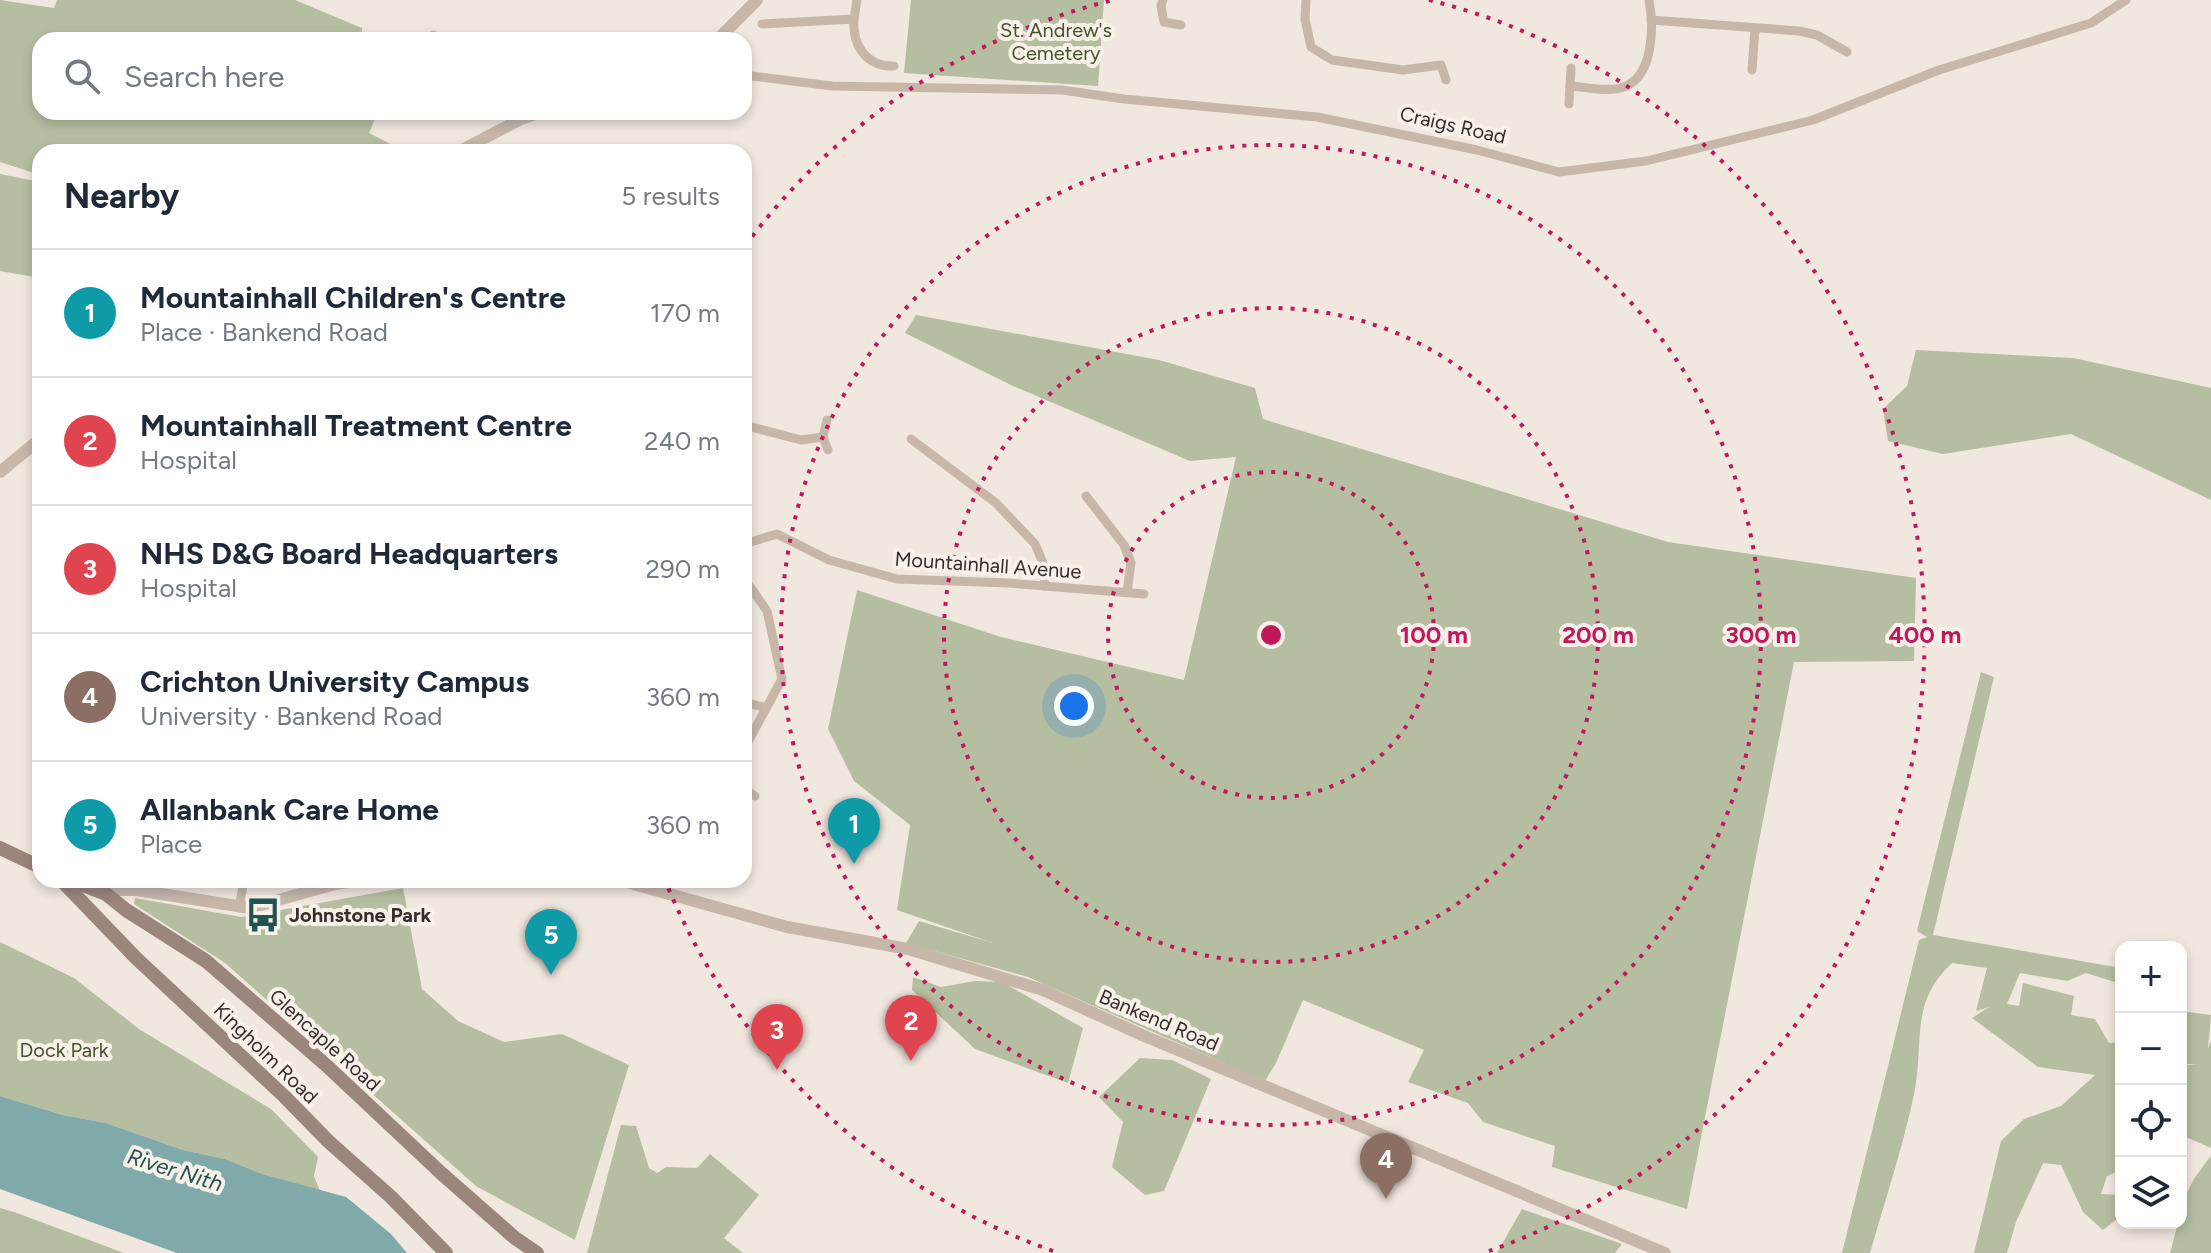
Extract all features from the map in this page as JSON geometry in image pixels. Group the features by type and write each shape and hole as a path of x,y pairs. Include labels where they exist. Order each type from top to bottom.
{"main road":[{"path":"0,848 32,863"},
{"name":"Kingholm Road","path":"69,888 136,958 391,1197 446,1253"},
{"name":"Glencaple Road","path":"116,888 126,910 206,961 326,1065 462,1192 537,1253"}],"street":[{"path":"725,32 757,0"},
{"path":"857,0 853,32 870,62 894,66"},
{"path":"1163,0 1164,22 1181,25"},
{"path":"1306,0 1305,19 1311,47 1332,60 1403,70 1441,65 1446,80"},
{"path":"1570,86 1611,89 1633,82 1646,65 1651,20 1649,0"},
{"name":"Craigs Road","path":"752,76 832,86 1062,90 1124,99 1317,117 1477,150 1559,172 1646,161 1813,120 1939,70 2091,23 2126,0"},
{"path":"762,24 854,19"},
{"path":"1651,20 1799,31 1817,35 1847,52"},
{"path":"1752,70 1755,28"},
{"path":"1569,104 1571,68"},
{"path":"472,144 513,120"},
{"path":"827,420 823,437 828,450"},
{"path":"752,427 801,440 823,437"},
{"path":"911,439 996,503 1035,544 1043,563 1045,586"},
{"path":"0,472 32,446"},
{"path":"1086,496 1124,545 1131,563 1127,592"},
{"name":"Mountainhall Avenue","path":"752,542 777,534 829,560 897,579 1144,594"},
{"path":"752,589 767,611 782,679 752,734"},
{"path":"752,704 766,708"},
{"path":"116,888 239,908 250,908 321,888"},
{"path":"239,908 243,888"},
{"name":"Bankend Road","path":"674,888 787,927 908,949 1043,990 1142,1035 1665,1253"}],"green space":[{"path":"0,0 54,8 57,0 295,0 362,28 362,32 32,32 32,120 375,120 369,133 390,144 32,144 32,172 0,162"},
{"name":"St. Andrew's Cemetery","path":"911,0 1104,0 1098,86 904,73"},
{"path":"0,174 32,180 32,277 0,271"},
{"path":"916,315 1159,360 1255,388 1263,419 1668,542 1916,578 1914,661 1794,662 1687,1209 1552,1167 1555,1146 1483,1122 1468,1103 1408,1082 1424,1050 1303,1000 1265,1081 1028,977 906,943 919,921 993,943 897,910 910,825 854,781 828,729 857,590 1001,637 1184,680 1236,457 1190,461 1013,386 905,333"},
{"path":"1916,350 2073,358 2211,388 2211,500 2071,434 1943,454 1888,441 1883,409 1907,386"},
{"path":"1981,672 1994,677 1933,935 2115,967 2115,982 2086,973 2067,981 2020,973 2007,1004 2019,1006 2023,983 2074,996 2071,1015 2095,1019 2109,1043 2115,1042 2115,1173 2107,1176 2101,1194 2115,1195 2115,1221 2103,1230 2083,1212 2061,1165 2043,1163 2016,1222 2007,1253 1974,1253 2001,1141 2024,1119 2061,1106 2095,1075 2038,1067 1972,1018 1989,1007 1976,1011 1987,968 1952,963 1938,978 1924,1009 1914,1094 1870,1253 1842,1253 1919,940 1927,937 1917,931"},
{"path":"403,888 422,989 458,1021 504,1042 562,1034 629,1065 575,1240 476,1186 225,963 134,904 135,898 241,917"},
{"name":"Dock Park","path":"0,942 74,978 139,1029 271,1109 318,1157 314,1176 320,1191 262,1174 225,1159 183,1150 106,1123 63,1115 0,1096"},
{"path":"913,977 941,987 975,981 1002,982 1083,1028 1068,1083 975,1049 912,990"},
{"path":"2187,1012 2211,1015 2208,1048 2211,1041 2211,1148 2187,1137 2187,1065 2197,1065 2187,1064"},
{"path":"1140,1058 1172,1060 1211,1079 1164,1191 1145,1195 1112,1167 1123,1122 1099,1097"},
{"path":"621,1125 636,1126 649,1168 657,1173 666,1167 697,1168 710,1154 759,1195 724,1238 743,1253 587,1253"},
{"path":"2211,1156 2211,1253 2170,1253 2176,1229 2187,1229 2187,1193"},
{"path":"0,1208 17,1213 124,1253 0,1253"},
{"path":"1522,1209 1622,1244 1615,1253 1497,1253"}],"water":[{"name":"River Nith","path":"0,1096 63,1115 106,1123 183,1150 225,1159 262,1174 346,1197 391,1234 407,1253 177,1253 0,1189"}],"place":[{"name":"Mountainhall Children's Centre","path":"854,864"},
{"name":"Johnstone Park","path":"263,915"},
{"name":"Allanbank Care Home","path":"551,975"},
{"name":"Mountainhall Treatment Centre","path":"911,1061"},
{"name":"NHS D&G Board Headquarters","path":"777,1070"},
{"name":"Crichton University Campus","path":"1386,1199"}]}
